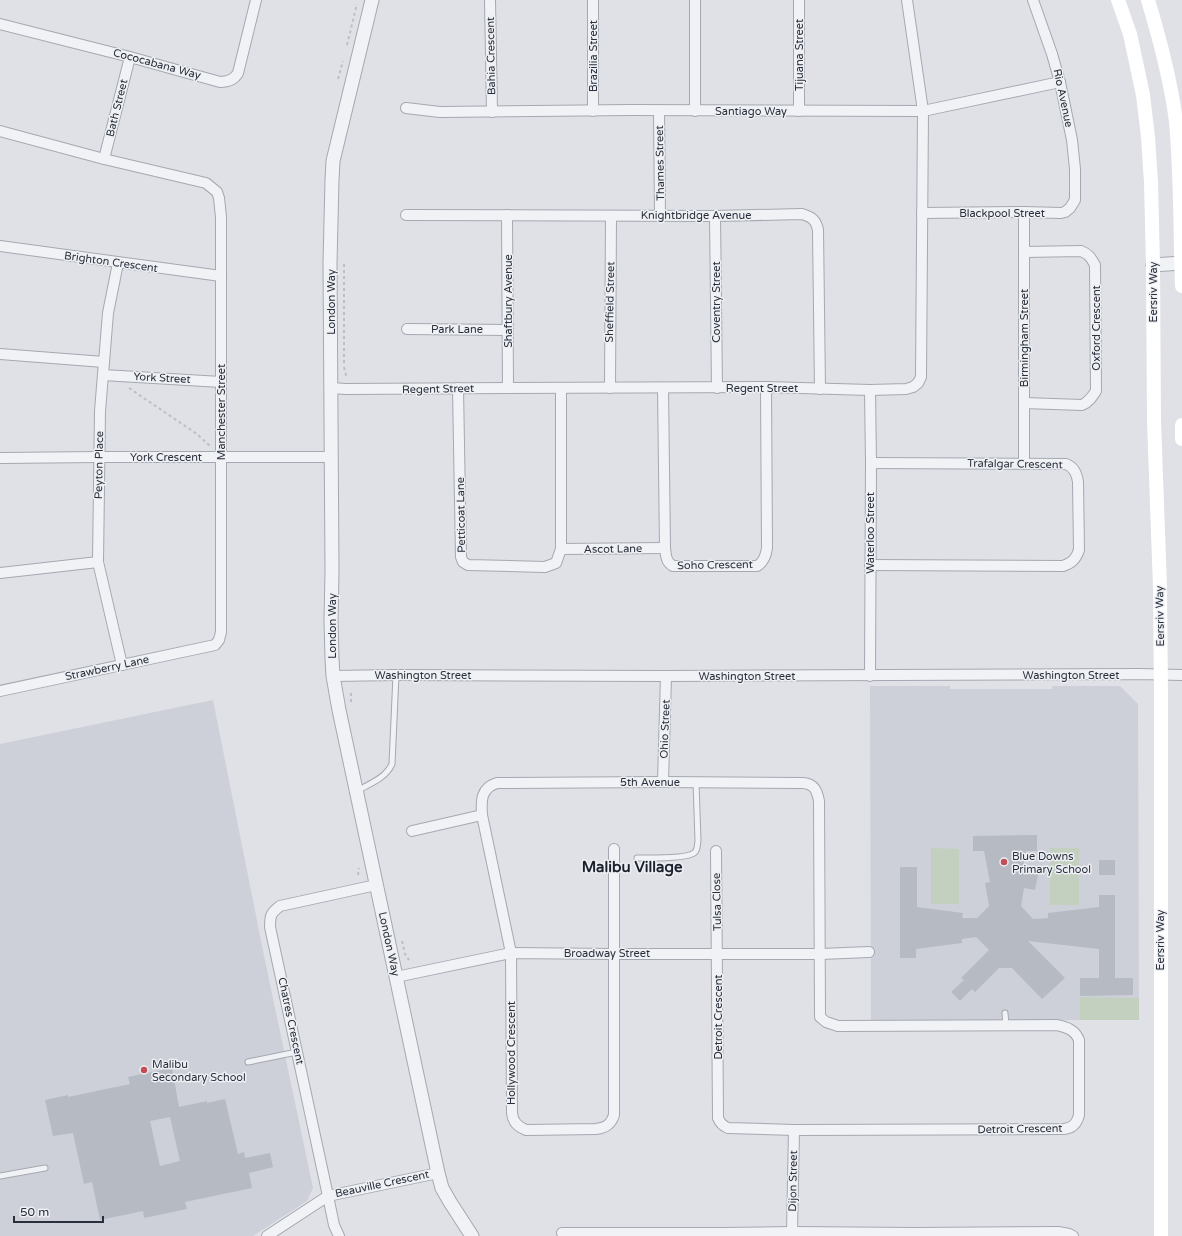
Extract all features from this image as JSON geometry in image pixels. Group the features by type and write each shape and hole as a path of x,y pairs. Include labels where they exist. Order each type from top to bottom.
{"main road":[{"name":"Eersriv Way","path":"1118,0 1130,34 1143,95 1148,137 1154,265 1154,421 1160,587 1161,1236"},
{"path":"1148,0 1167,69 1176,121 1180,183 1182,286"},
{"path":"1182,425 1182,438"}],"street":[{"name":"Cococabana Way","path":"0,24 130,57 220,82 236,77 238,73 256,0"},
{"name":"London Way","path":"372,0 333,161 330,263 332,457 331,621 333,676 356,791 438,1173 442,1188 472,1236"},
{"name":"Bahia Crescent","path":"490,0 492,112"},
{"name":"Brazilia Street","path":"593,0 593,111"},
{"path":"695,0 695,111"},
{"name":"Tijuana Street","path":"799,0 799,111"},
{"name":"Regent Street","path":"331,388 766,387 870,390 906,389 913,387 918,383 921,377 923,111 907,0"},
{"name":"Rio Avenue","path":"1033,0 1060,82 1072,140 1075,169 1075,200"},
{"name":"Bath Street","path":"104,159 130,57"},
{"name":"Santiago Way","path":"406,108 440,112 923,111 1060,82"},
{"name":"Thames Street","path":"659,111 660,215"},
{"path":"0,131 104,159"},
{"name":"Manchester Street","path":"104,159 206,183 217,192 219,198 221,217 221,632 219,640 215,645"},
{"name":"Blackpool Street","path":"922,213 1065,212 1070,208 1075,200"},
{"name":"Birmingham Street","path":"1024,212 1024,464"},
{"name":"Knightbridge Avenue","path":"406,215 716,216 802,214 809,216 814,219 818,230 820,389"},
{"name":"Shaftbury Avenue","path":"507,215 508,388"},
{"name":"Sheffield Street","path":"610,388 611,216"},
{"name":"Coventry Street","path":"716,216 717,388"},
{"name":"Brighton Crescent","path":"0,246 221,276"},
{"name":"Oxford Crescent","path":"1024,252 1081,251 1091,256 1095,265 1096,391 1092,398 1082,405 1024,403"},
{"name":"Peyton Place","path":"118,263 108,313 100,411 98,562 122,665"},
{"path":"1154,265 1182,263"},
{"name":"Park Lane","path":"407,329 508,330"},
{"path":"0,354 104,362"},
{"name":"York Street","path":"103,375 221,382"},
{"name":"Soho Crescent","path":"663,388 666,559 673,566 757,566 763,560 767,548 766,387"},
{"name":"Petticoat Lane","path":"458,388 461,557 463,562 468,565 545,567 556,563 561,550"},
{"path":"560,388 561,550"},
{"name":"Waterloo Street","path":"870,390 870,676"},
{"name":"York Crescent","path":"0,458 332,457"},
{"name":"Trafalgar Crescent","path":"870,565 1063,566 1076,559 1079,550 1078,482 1076,472 1073,468 1066,464 871,463"},
{"name":"Ascot Lane","path":"561,550 665,548"},
{"path":"0,573 98,562"},
{"name":"Strawberry Lane","path":"0,691 215,645"},
{"name":"Washington Street","path":"333,676 1182,675"},
{"name":"Ohio Street","path":"663,782 666,676"},
{"name":"5th Avenue","path":"511,952 482,815 481,802 483,795 490,785 497,783 696,782 803,783 810,784 816,788 819,801 821,954"},
{"path":"412,831 482,815"},
{"name":"Hollywood Crescent","path":"511,952 513,1121 526,1130 596,1129 607,1127 614,1115 614,849"},
{"name":"Tulsa Close","path":"716,851 717,953"},
{"name":"Chatres Crescent","path":"339,1236 334,1225 270,927 271,914 280,906 376,885"},
{"name":"Broadway Street","path":"396,977 511,952 613,954 821,954 869,952"},
{"name":"Detroit Crescent","path":"717,953 718,1118 721,1124 728,1128 794,1130 1064,1129 1070,1128 1076,1122 1079,1115 1079,1040 1071,1029 1056,1025 833,1025 820,1017 821,954"},
{"name":"Dijon Street","path":"792,1232 794,1130"},
{"name":"Beauville Crescent","path":"267,1236 328,1196 438,1173"},
{"path":"562,1233 721,1235 792,1232 913,1235 1058,1232 1073,1236"}],"lane":[{"path":"356,791 384,776 392,764 396,675"},
{"path":"637,858 687,856 695,852 698,841 696,782"},
{"path":"1005,1013 1006,1025"},
{"path":"248,1062 297,1052"},
{"path":"0,1176 45,1168"}],"path":[{"path":"346,49 358,0"},
{"path":"338,79 345,55"},
{"path":"344,264 344,369 348,377"},
{"path":"128,387 197,434 221,457"},
{"path":"352,690 352,706"}],"shaded area":[{"name":"Blue Downs Primary School","path":"870,686 950,686 950,689 1052,689 1052,686 1120,686 1138,704 1139,1020 871,1020"},
{"name":"Malibu Secondary School","path":"213,700 263,951 313,1188 307,1201 253,1236 0,1236 0,744"}],"green space":[{"path":"931,848 959,849 959,904 931,904"},
{"path":"1050,848 1079,848 1079,905 1050,905"},
{"path":"1080,997 1139,998 1139,1020 1080,1020"}],"building":[{"path":"1037,835 1037,851 1026,851 1022,871 1038,875 1035,890 1024,888 1021,906 1033,919 1048,918 1048,913 1099,907 1099,895 1115,895 1115,978 1133,978 1133,995 1080,996 1080,978 1099,978 1099,949 1028,941 1065,978 1042,999 1012,968 999,968 975,992 972,989 960,1001 951,992 964,980 961,978 989,950 976,937 962,939 962,943 916,949 916,958 900,958 900,867 917,867 917,907 963,913 962,918 977,918 989,906 985,883 990,882 984,851 973,851 973,836"},
{"path":"1099,860 1115,860 1115,875 1099,875"},
{"path":"172,1068 179,1107 225,1099 238,1154 244,1152 245,1158 270,1153 273,1167 249,1173 252,1188 185,1202 187,1209 144,1218 143,1211 100,1220 92,1182 84,1184 73,1133 53,1136 45,1100 68,1095 68,1097 130,1084 128,1077","holes":["170,1117 180,1161 160,1166 150,1121"]}],"place":[{"name":"Blue Downs Primary School","path":"1004,862"},
{"name":"Malibu Secondary School","path":"144,1070"}],"district":[{"name":"Malibu Village","path":"632,867"}]}
